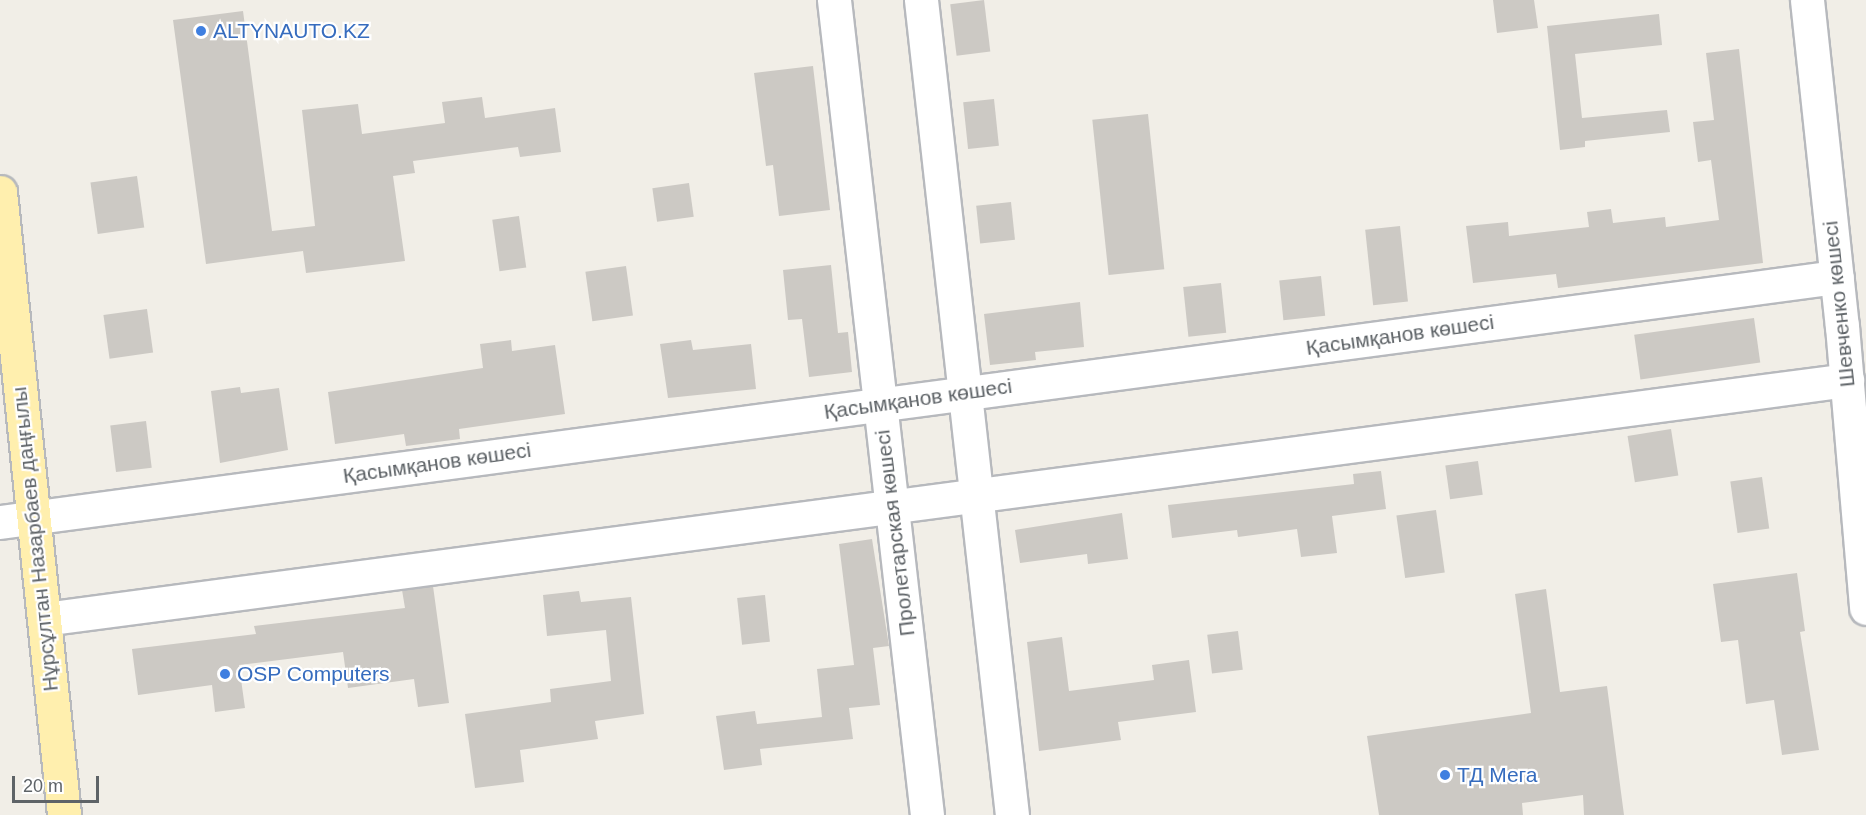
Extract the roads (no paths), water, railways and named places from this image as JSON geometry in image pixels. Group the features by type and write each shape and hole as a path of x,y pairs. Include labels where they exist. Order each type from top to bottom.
{"main road":[{"name":"Нұрсұлтан Назарбаев даңғылы","path":"0,192 64,815"}],"street":[{"name":"Пролетарская көшесі","path":"834,0 927,815"},
{"path":"921,0 1012,815"},
{"name":"Шевченко көшесі","path":"1807,0 1837,277 1854,326 1846,380 1866,608"},
{"name":"Қасымқанов көшесі","path":"0,522 1837,277"},
{"path":"44,619 1846,380"}],"place":[{"name":"ALTYNAUTO.KZ","path":"201,31"},
{"name":"OSP Computers","path":"225,674"},
{"name":"ТД Мега","path":"1445,775"}]}
